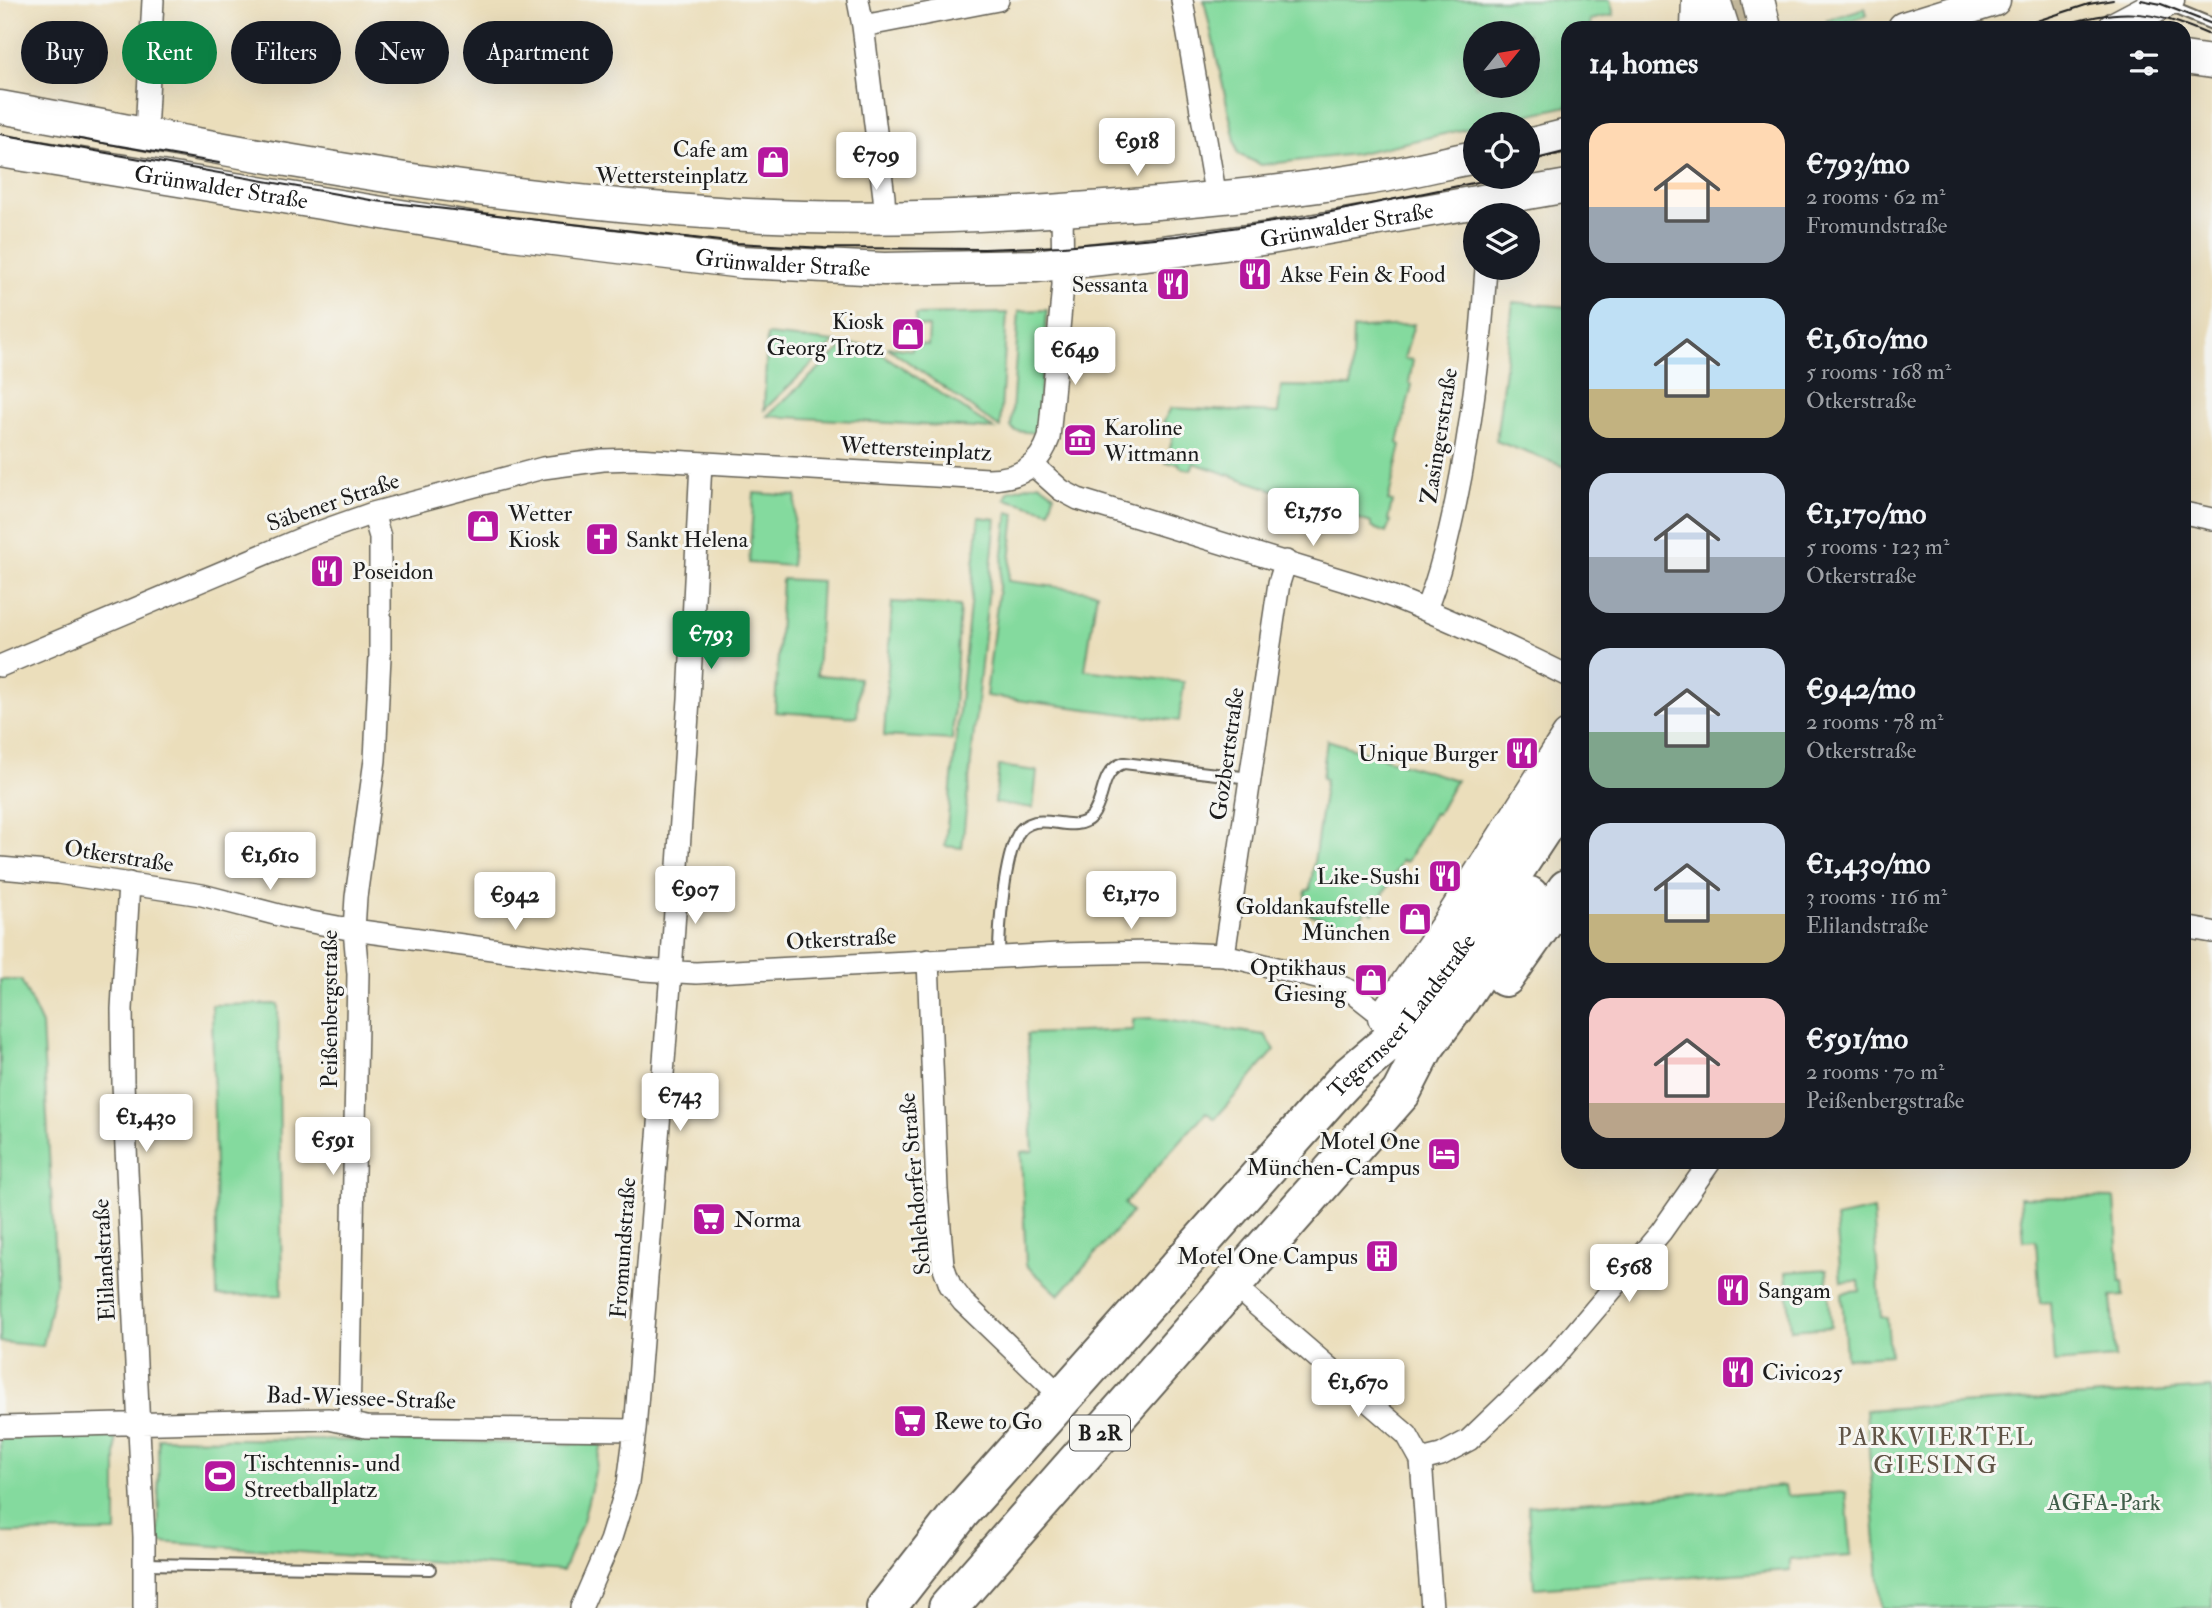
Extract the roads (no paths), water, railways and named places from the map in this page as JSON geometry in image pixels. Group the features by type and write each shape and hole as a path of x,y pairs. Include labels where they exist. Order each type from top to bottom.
{"highway":[{"name":"Tegernseer Landstraße","path":"886,1608 960,1513 1348,1077 1388,1043 1486,914 1561,800"},
{"name":"Tegernseer Landstraße","path":"948,1608 1401,1093 1424,1048 1486,961 1561,847"},
{"path":"1401,1093 1440,1061 1522,956 1561,897"},
{"path":"1348,1077 1373,1031 1384,1017"}],"main road":[{"path":"1697,21 1698,0"},
{"path":"1714,0 1721,21"},
{"path":"1758,0 1763,21"},
{"path":"1926,21 1994,0"},
{"path":"2191,59 2212,62"},
{"name":"Grünwalder Straße","path":"0,107 287,160 513,193 723,213 885,219 1062,211 1216,198 1369,179 1463,159"},
{"path":"1540,142 1561,137"},
{"name":"Grünwalder Straße","path":"0,151 512,234 742,262 884,269 1035,267 1463,211"},
{"name":"Grünwalder Straße","path":"1505,203 1561,188"},
{"name":"Tegernseer Landstraße","path":"1384,1017 1448,924 1561,747"}],"street":[{"path":"146,133 153,0"},
{"path":"858,0 885,219"},
{"path":"863,26 998,0"},
{"path":"1182,0 1216,198"},
{"path":"1062,211 1062,292 1049,438 1040,459 1033,465 1061,490 1079,499 1286,561 1426,609 1561,673"},
{"name":"Zasingerstraße","path":"1426,609 1436,586 1447,542 1465,452 1481,341 1485,280"},
{"name":"Säbener Straße","path":"0,666 305,537 373,513 543,468 603,460 701,463"},
{"name":"Wettersteinplatz","path":"701,463 988,479 1016,476 1033,465"},
{"name":"Fromundstraße","path":"581,1608 610,1541 628,1483 635,1430 671,972 701,463"},
{"name":"Peißenbergstraße","path":"349,1423 358,974 354,930 375,760 380,656 380,537 373,513"},
{"path":"2191,514 2212,519"},
{"name":"Gozbertstraße","path":"1224,955 1279,583 1286,561"},
{"name":"Otkerstraße","path":"0,868 58,873 202,895 290,918 354,930 578,962 671,972 1143,952 1224,955 1325,980 1351,992 1384,1017"},
{"name":"Elilandstraße","path":"129,883 122,1009 123,1083 139,1424 144,1608"},
{"path":"2191,928 2212,932"},
{"name":"Schlehdorfer Straße","path":"928,960 937,1191 943,1265 950,1285 963,1302 1063,1398"},
{"path":"1421,1460 1441,1455 1469,1440 1553,1359 1661,1232 1705,1169"},
{"path":"1232,1284 1406,1435 1421,1460 1432,1608"},
{"name":"Bad-Wiessee-Straße","path":"0,1427 329,1419 366,1427 635,1430"}],"lane":[{"path":"2143,9 2212,24"},
{"path":"999,957 999,934 1010,859 1018,833 1024,826 1043,821 1081,823 1091,816 1108,773 1124,763 1250,778"},
{"path":"144,1564 430,1569"}],"tunnel":[{"path":"1739,0 1743,21"}],"tram line":[{"path":"2037,21 2089,4 2113,0"},
{"path":"2141,0 2161,4 2212,24"},
{"path":"2076,21 2115,14 2151,16 2172,21"},
{"path":"2191,27 2212,36"},
{"path":"0,134 376,201 737,243 824,248 984,249 1063,246 1177,236 1307,217 1463,185"},
{"path":"74,138 219,163"},
{"path":"1540,158 1561,153"}],"place":[{"name":"Cafe am Wettersteinplatz","path":"773,162"},
{"name":"Akse Fein & Food","path":"1255,274"},
{"name":"Sessanta","path":"1173,284"},
{"name":"Kiosk Georg Trotz","path":"908,334"},
{"name":"Karoline Wittmann","path":"1080,440"},
{"name":"Wetter Kiosk","path":"483,526"},
{"name":"Sankt Helena","path":"602,539"},
{"name":"Poseidon","path":"327,571"},
{"name":"Unique Burger","path":"1522,753"},
{"name":"Like-Sushi","path":"1445,876"},
{"name":"Goldankaufstelle München","path":"1415,919"},
{"name":"Optikhaus Giesing","path":"1371,980"},
{"name":"Motel One München-Campus","path":"1444,1154"},
{"name":"Norma","path":"709,1219"},
{"name":"Motel One Campus","path":"1382,1256"},
{"name":"Sangam","path":"1733,1290"},
{"name":"Civico25","path":"1738,1372"},
{"name":"Rewe to Go","path":"910,1421"},
{"name":"Tischtennis- und Streetballplatz","path":"220,1476"}],"district":[{"name":"PARKVIERTEL GIESING","path":"1936,1451"}],"park label":[{"name":"AGFA-Park","path":"2104,1502"}]}
